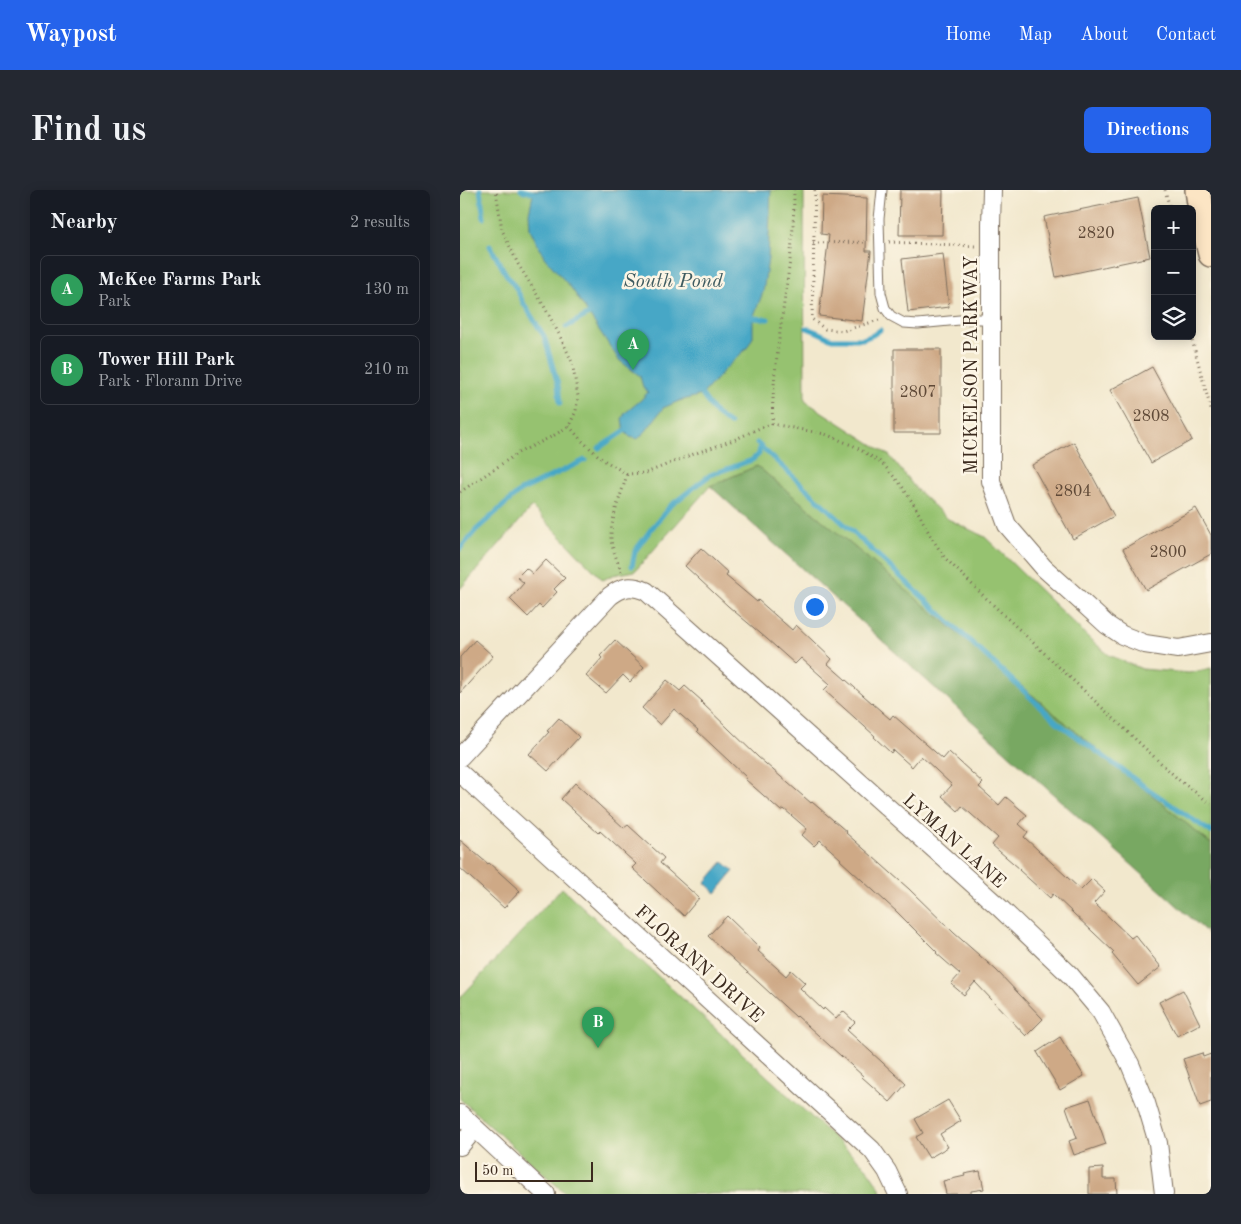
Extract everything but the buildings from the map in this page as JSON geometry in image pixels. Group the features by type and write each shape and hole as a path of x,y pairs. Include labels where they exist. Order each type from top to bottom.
{"main road":[{"path":"1198,190 1211,254"}],"street":[{"name":"MICKELSON PARKWAY","path":"992,190 991,481 1007,525 1044,568 1107,626 1122,635 1145,644 1178,650 1211,643"},
{"path":"460,757 610,596 625,587"},
{"name":"LYMAN LANE","path":"625,587 646,591 1000,908 1070,975 1100,1012 1130,1064 1146,1103 1158,1143 1164,1194"},
{"name":"FLORANN DRIVE","path":"460,773 872,1150 887,1171 898,1194"},
{"path":"460,1114 546,1194"},
{"path":"460,1146 475,1128"}],"lane":[{"path":"882,190 879,219 881,293 891,316 904,323 918,324 991,319"}],"path":[{"path":"460,492 518,453 569,426 576,411 578,396 572,362 544,306 518,264 502,230 496,190"},
{"path":"772,424 776,356 791,249 794,190"},
{"path":"814,190 812,319 824,329 843,331 891,316"},
{"path":"1165,190 1169,205"},
{"path":"814,243 880,242 991,247"},
{"path":"1191,340 1211,410"},
{"path":"569,426 602,459 627,474 646,473 772,424 825,434 854,446 882,463 902,486 944,556 1179,780 1211,804"},
{"path":"625,587 611,539 612,527 627,474"}],"green space":[{"path":"460,190 804,190 805,401 889,455 916,489 948,519 985,537 1091,640 1109,655 1142,669 1189,673 1211,668 1211,844 757,466 710,486 635,571 613,575 603,580 532,507 460,589"},
{"path":"757,466 1211,844 1211,936 710,486"},
{"path":"562,888 866,1167 880,1188 881,1194 566,1194 460,1099 460,998"}],"water":[{"name":"South Pond","path":"534,190 771,190 768,259 763,292 753,318 753,337 747,348 702,395 679,401 663,408 638,439 630,437 624,431 622,419 625,413 648,392 643,387 640,376 619,360 572,289 544,257 530,229 529,213"},
{"path":"723,862 734,871 716,893 705,883"}],"waterway":[{"path":"480,190 484,218"},
{"path":"521,190 534,193"},
{"path":"490,246 544,336 558,385 560,403"},
{"path":"566,327 589,314"},
{"path":"753,318 768,319"},
{"path":"807,328 832,339 863,339 880,330"},
{"path":"702,395 716,414 730,424"},
{"path":"599,448 624,431"},
{"path":"757,443 1057,722 1141,784 1211,832"},
{"path":"632,566 635,551 670,506 710,475 752,460 759,454 760,446"},
{"path":"460,549 476,530 520,491 585,460"}],"place":[{"name":"McKee Farms Park","path":"633,370"},
{"name":"Tower Hill Park","path":"598,1048"}]}
